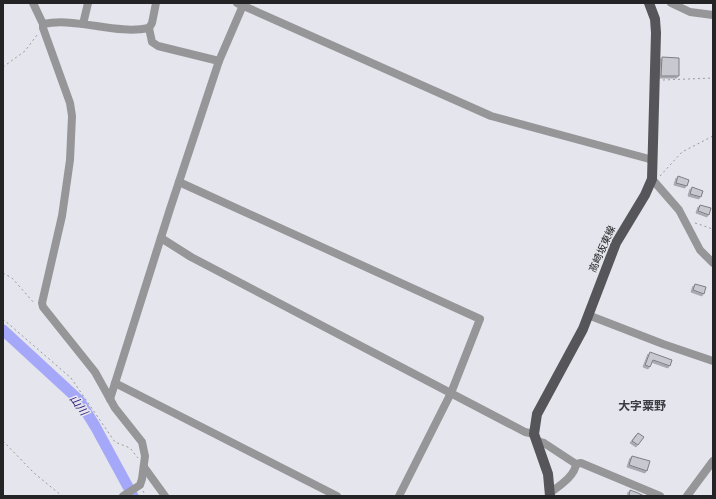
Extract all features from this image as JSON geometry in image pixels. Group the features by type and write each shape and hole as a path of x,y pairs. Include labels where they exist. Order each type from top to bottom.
{"main road":[{"name":"高崎坂東線","path":"550,494 548,474 535,437 535,420 540,407 567,360 588,316 616,243 645,195 652,179 656,33 652,6"}],"street":[{"path":"33,3 43,26 70,103 72,116 70,160 62,216 42,301 43,307 95,372 115,408 142,442 145,456 140,485 123,496"},
{"path":"83,24 88,3"},
{"path":"156,3 152,23 149,28 150,40 154,44 219,61"},
{"path":"672,3 690,12 713,15"},
{"path":"110,399 219,61 241,4 491,116 653,160"},
{"path":"43,26 63,23 136,29 149,28"},
{"path":"652,179 686,221 700,250 713,263"},
{"path":"179,182 480,319 451,393 399,496"},
{"path":"161,238 191,257 535,437 576,464 581,463 660,496"},
{"path":"588,316 713,361"},
{"path":"115,383 337,496"},
{"path":"687,496 713,461"},
{"path":"550,494 563,483 575,469 576,464"},
{"path":"144,467 165,496"}],"path":[{"path":"3,67 25,51 43,26"},
{"path":"655,80 713,78"},
{"path":"652,179 660,176 682,152 713,136"},
{"path":"686,221 713,229"},
{"path":"3,273 12,278 29,299 37,305 43,307"},
{"path":"3,319 71,378 115,442 130,448 144,467"},
{"path":"3,441 34,473 62,496"}],"building":[{"path":"662,57 679,58 679,76 661,76"},
{"path":"678,176 689,180 687,186 676,183"},
{"path":"692,187 703,191 701,197 690,194"},
{"path":"700,205 711,208 709,215 698,211"},
{"path":"695,284 706,287 704,294 693,290"},
{"path":"650,352 672,360 670,366 653,360 650,367 645,365"},
{"path":"638,433 644,437 638,445 632,441"},
{"path":"632,456 650,461 647,471 629,465"},
{"path":"630,490 638,493 644,496 629,496"}],"waterway":[{"name":"山川","path":"3,330 79,400 133,496"}],"district":[{"name":"大字粟野","path":"642,405"}]}
